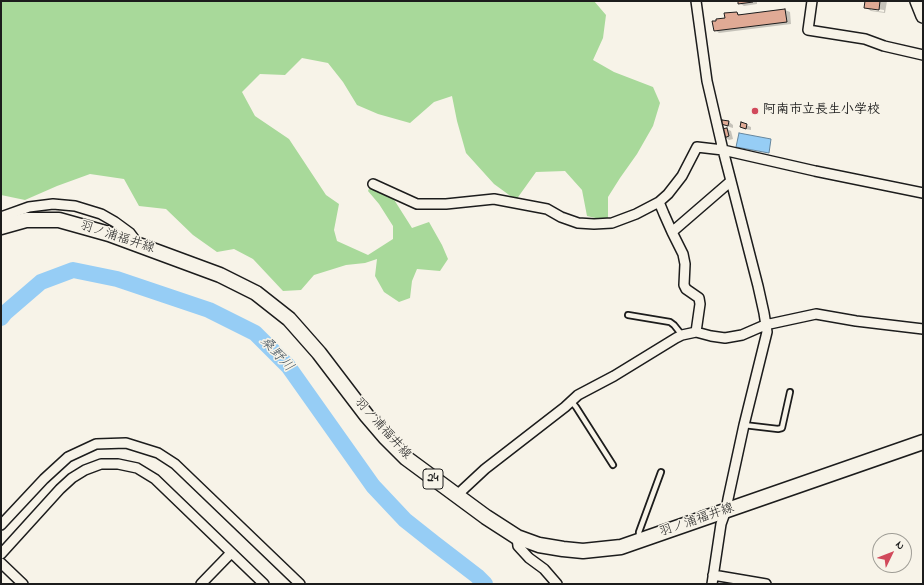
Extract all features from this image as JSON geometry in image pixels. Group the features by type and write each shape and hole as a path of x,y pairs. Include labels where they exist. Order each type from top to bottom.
{"main road":[{"name":"羽ノ浦福井線","path":"1,226 26,220 59,220 109,234 220,275 256,293 289,318 319,353 367,416 406,458 486,517 517,537 539,545 583,551 621,547 923,442"}],"street":[{"path":"696,1 706,82 756,280 767,332 744,425 726,510 721,524 712,580 766,584"},
{"path":"812,1 808,30 865,39 884,46 923,55"},
{"path":"917,1 923,16"},
{"path":"373,184 417,204 446,204 494,200 547,209 561,217 578,223 612,223 636,214 659,202 668,194 682,176 697,147 723,150 923,193"},
{"path":"672,232 731,181"},
{"path":"659,202 683,254 684,285 686,289 699,298 700,304 696,332"},
{"path":"1,216 29,207 54,204 75,206 101,214 115,222 130,234 139,245"},
{"path":"456,496 485,469 565,407 578,395 614,376 682,335 696,332 725,338 742,335 765,325 816,314 856,321 923,329"},
{"path":"1,526 44,479 68,457 96,444 126,443 158,453 175,464 300,584"},
{"path":"1,554 72,478 85,470 101,464 118,464 137,468 155,479 264,584"},
{"path":"517,537 518,546 529,558 544,569 557,584"},
{"path":"201,584 231,553"},
{"path":"1,563 23,584"}],"lane":[{"path":"628,315 670,322 682,335"},
{"path":"744,425 778,429 782,428 790,392"},
{"path":"571,401 613,465"},
{"path":"639,540 639,532 661,472"}],"green space":[{"path":"1,1 594,1 606,15 603,38 593,60 614,72 653,87 660,103 653,126 637,154 608,197 608,221 587,216 582,190 565,171 536,172 516,200 494,184 466,153 452,96 434,102 410,123 378,114 357,105 343,82 328,63 302,58 285,75 260,74 242,92 255,116 289,139 326,195 339,204 334,230 337,241 368,255 393,239 393,226 379,204 368,191 370,186 393,198 412,228 429,222 448,259 440,271 417,269 412,281 410,298 399,302 384,292 375,276 377,259 365,263 346,265 314,275 301,290 283,291 253,259 234,249 217,252 193,235 166,209 139,206 124,179 90,174 25,200 1,195"}],"water":[{"path":"739,133 771,139 769,153 736,147"}],"building":[{"path":"738,1 753,1 753,2 738,4"},
{"path":"865,1 880,1 879,10 864,8"},
{"path":"785,9 787,22 714,31 712,21 725,18 724,13 737,12 738,15"},
{"path":"722,120 729,121 728,126 721,124"},
{"path":"741,122 747,124 746,129 740,127"},
{"path":"727,128 729,136 724,138 721,129"}],"waterway":[{"name":"桑野川","path":"1,318 41,282 73,270 117,279 209,310 255,333 288,366 373,486 405,520 477,576 485,584"}],"place":[{"name":"阿南市立長生小学校","path":"755,111"}]}
